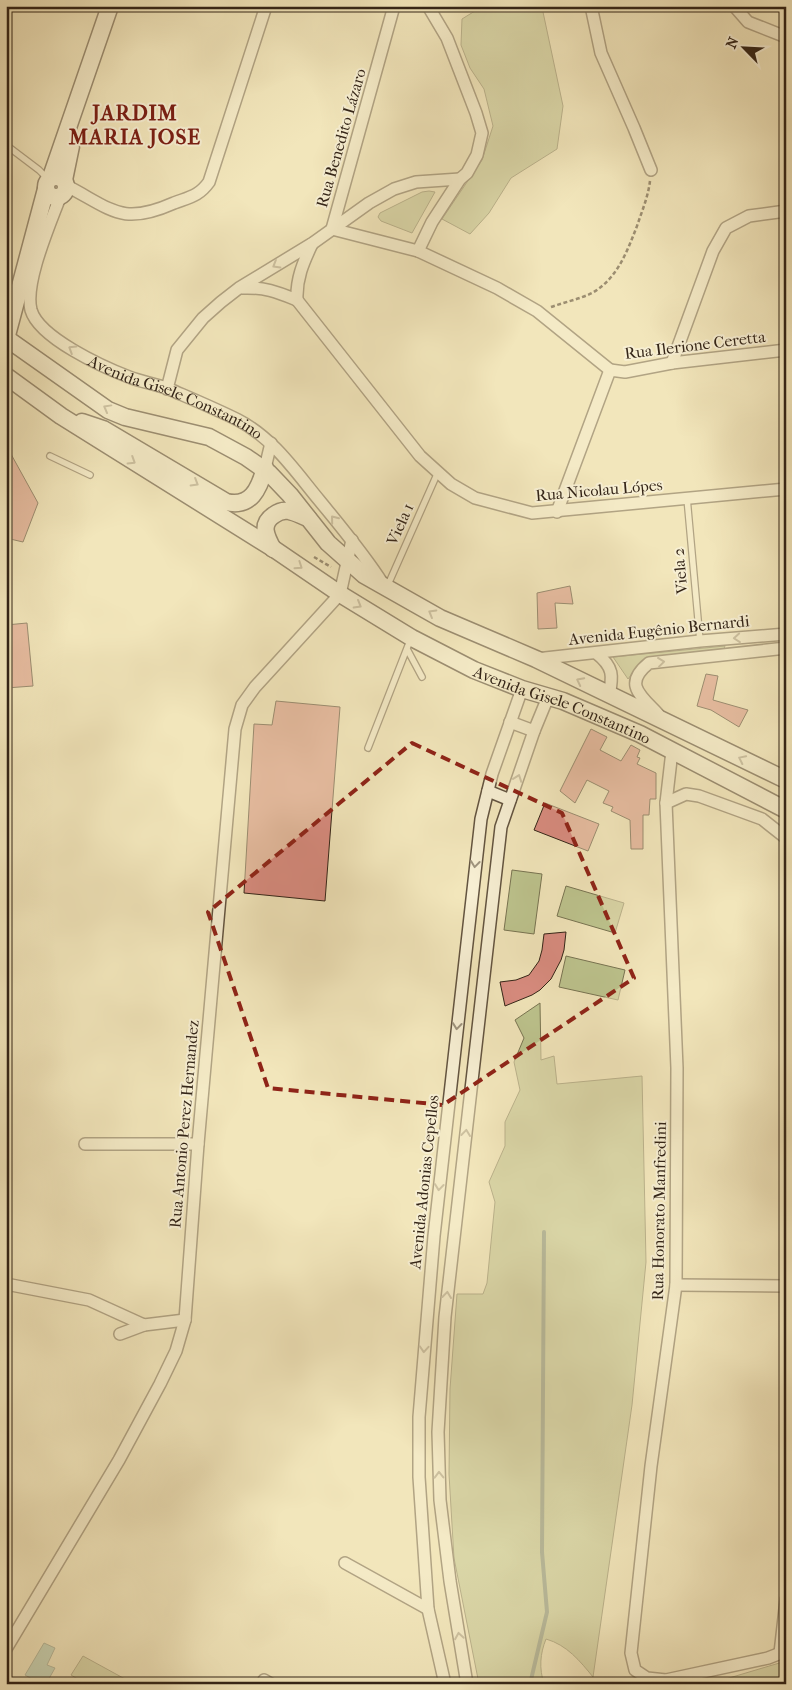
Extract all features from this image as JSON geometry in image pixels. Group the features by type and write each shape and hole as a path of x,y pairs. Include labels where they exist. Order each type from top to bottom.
{"main road":[{"path":"6,338 12,302 56,185 86,75 110,6"},
{"name":"Avenida Gisele Constantino","path":"6,338 108,410 125,417 209,437 265,468 290,494 328,542 347,561 364,575 385,587 440,618 536,659 609,696 662,719 786,780"},
{"name":"Avenida Gisele Constantino","path":"6,376 58,414 274,549 409,644 522,689 563,701 640,734 786,810"},
{"path":"58,414 103,429 226,502 234,504 244,502 251,497 257,489 265,468"},
{"path":"274,549 266,537 265,528 269,518 278,512 289,510 310,519"},
{"path":"548,697 554,693 562,693 604,702 609,696"}],"street":[{"path":"56,185 116,212 131,215 143,215 156,211 202,192 209,182 266,6"},
{"name":"Rua Benedito Lázaro","path":"332,229 394,6"},
{"path":"418,251 432,222 460,179 467,173 477,154 482,133 447,38 428,6"},
{"path":"591,6 601,53 651,170"},
{"path":"734,6 748,22 786,37"},
{"name":"Rua Benedito Lázaro","path":"332,229 369,203 394,189 416,182 460,179"},
{"name":"Avenida Gisele Constantino","path":"56,185 30,289 31,310 37,320 49,333 85,357 129,377 167,388 240,421 271,443 352,540 385,587"},
{"path":"672,363 713,251 726,228 749,216 786,211"},
{"path":"167,388 177,350 203,318 239,288 313,243 332,229 418,251 498,288 537,311 610,370"},
{"path":"297,300 297,286 302,264 313,243"},
{"name":"Rua Nicolau Lópes","path":"239,288 258,287 274,290 297,300 420,456 451,484 475,498 532,513 786,488"},
{"name":"Rua Ilerione Ceretta","path":"557,512 610,370 625,372 672,363 786,350"},
{"path":"265,468 271,443"},
{"path":"340,594 352,540"},
{"name":"Rua Antonio Perez Hernandez","path":"6,1649 119,1460 176,1351 185,1320 198,1144 235,729 242,705 255,687 340,594"},
{"name":"Avenida Eugênio Bernardi","path":"536,659 700,641 786,634"},
{"name":"Avenida Eugênio Bernardi","path":"662,719 638,693 634,685 640,670 649,663 786,648"},
{"path":"596,653 605,660 611,670 612,680 609,696"},
{"name":"Avenida Adonias Cepellos","path":"444,1684 428,1609 419,1476 419,1417 424,1343 472,886 481,819 492,774 522,689"},
{"path":"466,1684 440,1500 438,1432 445,1317 501,827 534,731 548,697"},
{"path":"510,722 534,731"},
{"name":"Rua Honorato Manfredini","path":"672,751 666,803 678,1068 676,1285 651,1466 631,1653 635,1670 647,1678 666,1680 768,1658 783,1652"},
{"path":"488,791 510,800"},
{"path":"666,803 686,794 700,796 762,819 786,838"},
{"path":"85,1144 198,1144"},
{"path":"6,1284 89,1300 144,1325"},
{"path":"676,1285 785,1286"},
{"path":"120,1334 144,1325 185,1320"},
{"path":"345,1563 428,1609"},
{"path":"783,1652 786,1600"}],"lane":[{"path":"6,145 56,185"},
{"path":"50,456 90,475"},
{"name":"Viela 1","path":"385,587 438,472"},
{"name":"Viela 2","path":"686,498 700,641"},
{"path":"409,644 422,677"},
{"path":"368,748 409,644"}],"path":[{"path":"537,311 592,293 608,281 618,269 627,251 645,203 651,170"}],"highlighted area":[{"path":"412,743 562,813 634,978 443,1105 268,1088 208,912"}],"green space":[{"path":"483,6 535,6 543,12 563,106 557,149 511,178 489,213 470,234 442,219 482,160 493,126 484,89 470,68 461,45 462,19"},
{"path":"422,192 435,192 412,233 381,221 378,217 380,213"},
{"path":"725,646 723,651 649,659 641,662 628,679 613,657"},
{"path":"512,870 542,874 534,934 504,930"},
{"path":"566,886 624,903 615,933 557,916"},
{"path":"566,956 625,970 618,1000 559,987"},
{"path":"540,1003 541,1060 554,1056 557,1084 642,1076 646,1262 632,1405 593,1677 567,1649 546,1639 541,1661 544,1684 479,1684 454,1558 449,1474 450,1389 457,1294 483,1294 487,1283 495,1202 489,1182 505,1146 505,1122 520,1090 514,1062 524,1038 515,1020"},
{"path":"83,1656 125,1679 122,1684 86,1684 71,1675"},
{"path":"786,1661 786,1684 709,1684"}],"shaded area":[{"path":"44,1643 55,1648 47,1665 55,1668 46,1684 41,1684 25,1675"}],"building":[{"path":"6,445 38,503 23,542 6,538"},
{"path":"570,586 573,604 555,603 557,628 538,629 537,593"},
{"path":"27,623 33,686 6,688 6,625"},
{"path":"706,674 718,676 713,700 748,710 739,727 711,710 697,706"},
{"path":"276,701 340,707 325,901 244,893 254,724 272,725"},
{"path":"591,729 607,737 600,750 621,761 631,745 640,750 637,757 640,758 637,764 656,773 656,799 650,799 649,815 643,815 643,849 631,849 630,820 611,811 613,807 603,803 609,791 587,780 575,803 560,791"},
{"path":"545,803 599,824 588,851 534,830"},
{"path":"566,932 561,960 551,979 532,995 505,1006 500,982 516,980 529,975 539,961 544,934"}],"waterway":[{"path":"530,1684 547,1612 542,1552 544,1232"}],"district":[{"name":"JARDIM MARIA JOSE","path":"135,125"}]}
